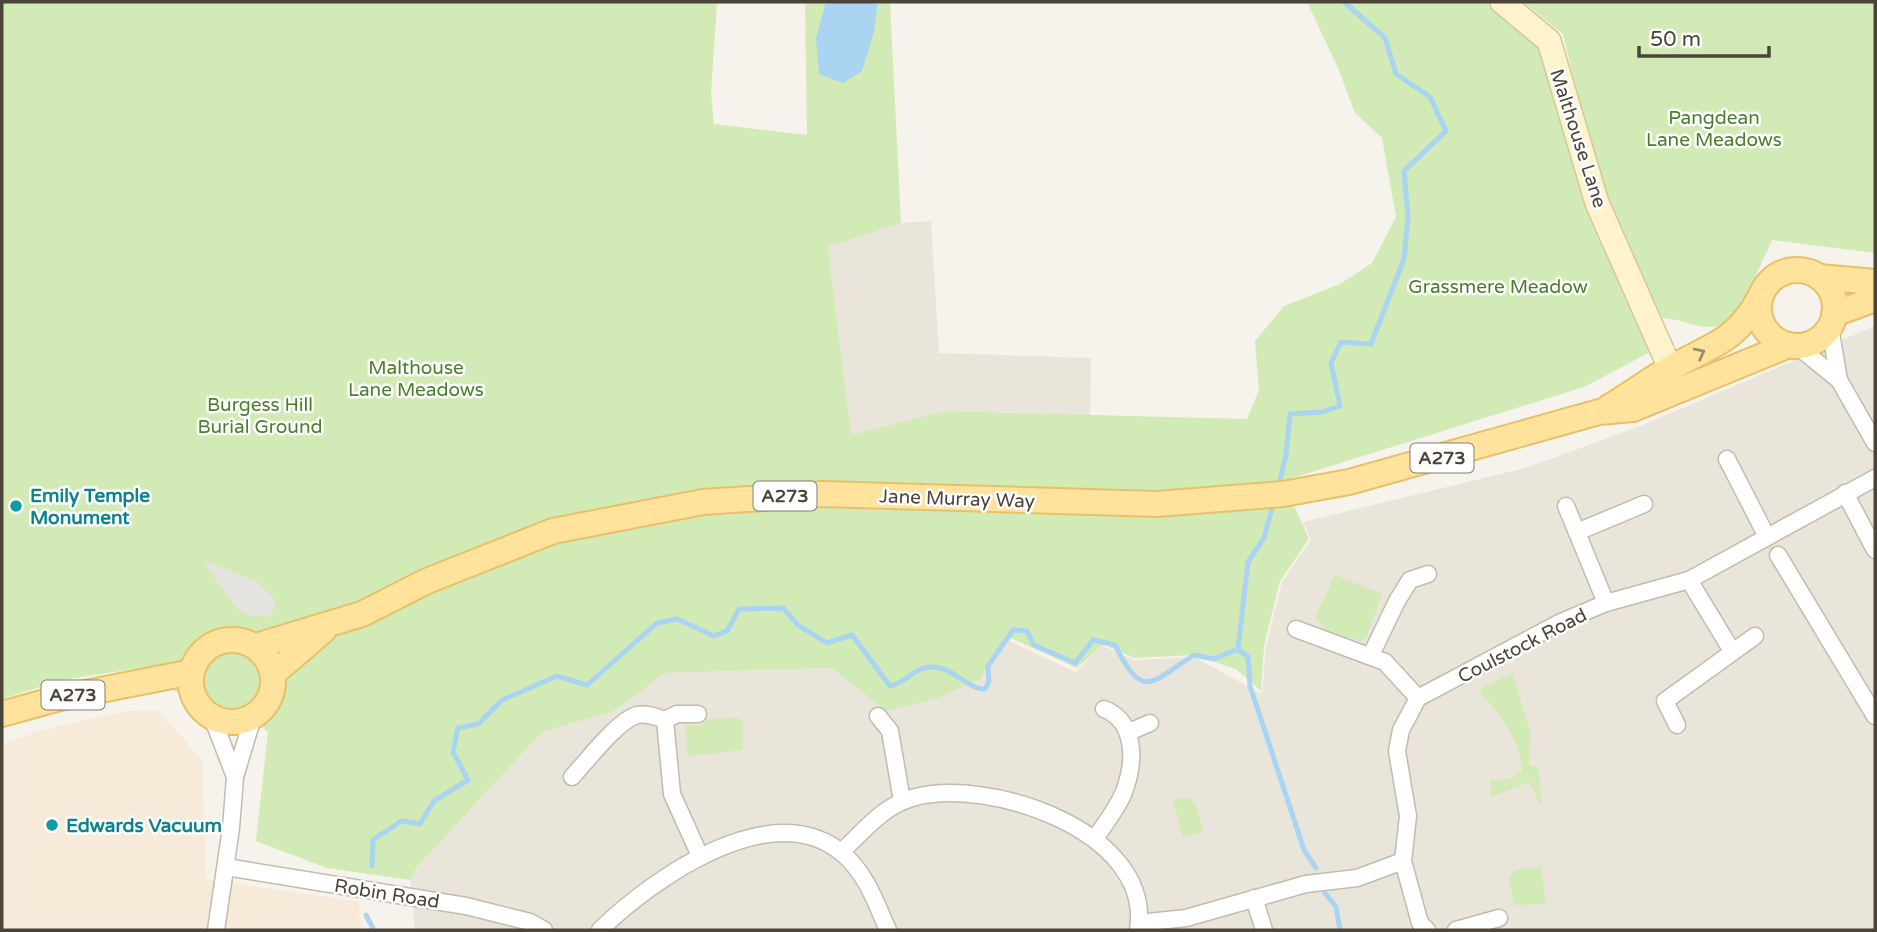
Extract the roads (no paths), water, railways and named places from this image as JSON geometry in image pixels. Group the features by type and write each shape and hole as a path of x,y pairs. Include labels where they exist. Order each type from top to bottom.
{"main road":[{"path":"1875,282 1787,271 1767,285 1761,296 1760,318 1772,337 1793,346 1816,341 1832,320 1875,299"},
{"path":"1819,277 1832,293 1832,320"},
{"name":"Jane Murray Way","path":"1599,412 1670,368 1719,344 1748,320 1761,296"},
{"name":"Jane Murray Way","path":"256,646 327,627 362,614 463,566 553,531 703,502 823,494 1157,504 1273,495 1349,482 1599,412 1633,409 1793,346"},
{"name":"Jane Murray Way","path":"273,674 327,627"},
{"path":"146,682 205,711 232,722 253,716 270,698 273,674 270,663 256,646 234,639 211,645 196,661 191,683 205,711"},
{"name":"A273","path":"2,714 60,698 192,672"}],"street":[{"name":"Malthouse Lane","path":"1502,2 1549,41 1597,203 1670,368"},
{"path":"1832,320 1839,380 1875,443"},
{"path":"1793,346 1839,380"},
{"path":"1727,459 1768,537"},
{"name":"Coulstock Road","path":"1418,698 1561,622 1606,603 1689,580 1875,478"},
{"path":"1845,493 1875,551"},
{"path":"1577,531 1644,504"},
{"path":"1566,506 1606,603"},
{"path":"1778,555 1875,716"},
{"path":"1371,655 1396,601 1410,580 1428,573"},
{"path":"1689,580 1732,652"},
{"path":"1296,629 1371,655 1399,675 1418,698 1401,730 1397,751 1408,816 1403,861 1420,923 1427,930"},
{"path":"1677,725 1665,701 1755,636"},
{"path":"1095,839 1126,788 1131,761 1129,732 1114,713 1104,709"},
{"path":"205,711 235,777"},
{"path":"572,777 619,727 635,716 649,715 665,720 677,714 698,714"},
{"path":"216,930 226,867 235,777 253,716"},
{"path":"878,716 890,731 902,802"},
{"path":"665,720 672,794 699,856"},
{"path":"1129,732 1150,723"},
{"path":"841,852 887,809 902,802 940,794 1002,800 1037,811 1095,839 1113,854 1126,873 1137,904 1138,927 1186,918 1306,884 1357,878 1403,861"},
{"path":"600,930 648,889 699,856 737,842 776,834 797,834 841,852 859,871 888,930"},
{"name":"Robin Road","path":"226,867 466,906 530,922 544,930"},
{"path":"1254,898 1264,930"},
{"path":"1456,930 1499,918"}],"water":[{"path":"826,2 878,2 874,32 862,71 843,83 819,74 816,38"}],"waterway":[{"path":"1278,488 1286,455 1290,414 1322,412 1340,406 1331,363 1341,342 1371,344 1404,259 1408,217 1404,171 1446,131 1430,97 1396,74 1385,38 1344,2"},
{"path":"1238,649 1248,562 1264,538 1274,501"},
{"path":"372,866 373,840 401,821 420,824 434,801 468,780 453,752 458,728 478,724 502,700 557,676 587,685 657,623 677,619 714,636 727,631 739,609 783,608 798,625 827,643 852,635 890,686 918,670 937,667 985,689 989,681 988,666 1013,630 1027,631 1034,645 1075,663 1093,640 1115,645 1133,674 1148,681 1157,679 1194,655 1214,659 1238,649"},
{"path":"1238,649 1248,657 1250,686 1304,850 1316,868"},
{"path":"1325,893 1336,907 1340,930"},
{"path":"366,915 374,930"}],"place":[{"name":"Emily Temple Monument","path":"16,506"},
{"name":"Edwards Vacuum","path":"52,825"}],"park label":[{"name":"Pangdean Lane Meadows","path":"1714,128"},
{"name":"Grassmere Meadow","path":"1498,286"},
{"name":"Malthouse Lane Meadows","path":"416,378"},
{"name":"Burgess Hill Burial Ground","path":"260,415"}]}
